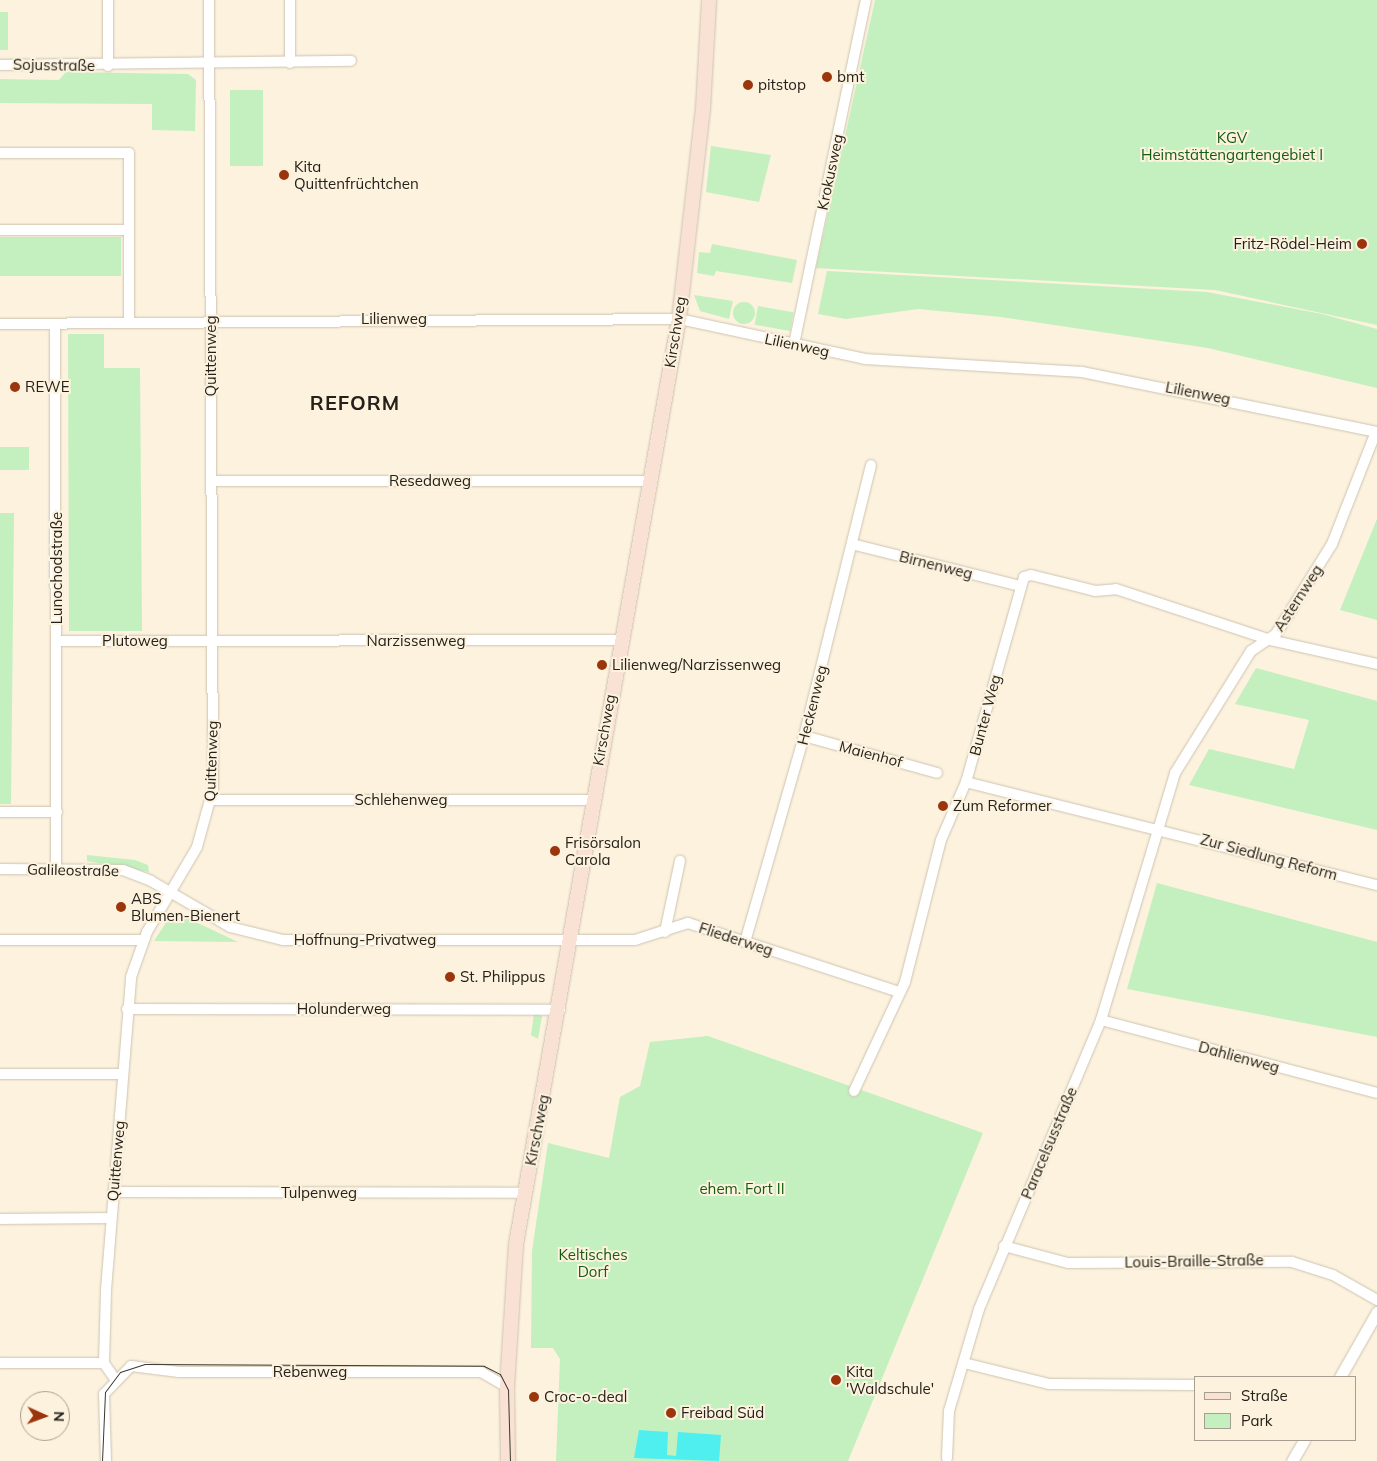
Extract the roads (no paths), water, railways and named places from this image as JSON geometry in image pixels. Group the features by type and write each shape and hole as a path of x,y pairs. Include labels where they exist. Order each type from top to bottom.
{"main road":[{"name":"Kirschweg","path":"508,1461 507,1387 514,1271 524,1193 560,1010 591,800 679,319 702,109 709,0"}],"street":[{"name":"Sojusstraße","path":"108,0 108,66"},
{"name":"Quittenweg","path":"104,1363 111,1218 127,1009 144,940 197,847 212,800 209,0"},
{"path":"290,0 290,63"},
{"name":"Krokusweg","path":"794,344 866,0"},
{"path":"210,64 351,60"},
{"name":"Sojusstraße","path":"0,64 108,66 210,64"},
{"path":"0,153 129,153 129,323"},
{"path":"0,230 129,230"},
{"name":"Lilienweg","path":"0,324 211,320 679,319 865,359 1082,372 1377,432"},
{"name":"Lunochodstraße","path":"55,324 56,868"},
{"name":"Asternweg","path":"1160,829 1176,771 1251,651 1270,640 1332,544 1377,432"},
{"name":"Heckenweg","path":"745,942 804,736 871,465"},
{"name":"Resedaweg","path":"212,481 649,481"},
{"name":"Birnenweg","path":"852,544 1020,586"},
{"path":"1020,586 1031,574 1087,589 1113,589 1270,640 1377,664"},
{"name":"Bunter Weg","path":"854,1091 899,992 941,840 966,782 1020,586"},
{"name":"Narzissenweg","path":"212,641 620,640"},
{"name":"Plutoweg","path":"57,641 212,641"},
{"name":"Maienhof","path":"804,736 937,773"},
{"name":"Zur Siedlung Reform","path":"966,782 1160,829 1377,886"},
{"name":"Schlehenweg","path":"212,800 591,800"},
{"path":"0,812 57,812"},
{"name":"Paracelsusstraße","path":"947,1458 949,1411 964,1363 1004,1246 1100,1020 1160,829"},
{"path":"665,932 680,861"},
{"name":"Galileostraße","path":"0,869 123,870 171,893"},
{"name":"Hoffnung-Privatweg","path":"171,893 230,928 270,939 571,940"},
{"name":"Fliederweg","path":"571,940 641,940 687,923 899,992"},
{"path":"0,940 144,940"},
{"name":"Holunderweg","path":"127,1009 560,1010"},
{"name":"Dahlienweg","path":"1100,1020 1377,1093"},
{"path":"0,1074 123,1074"},
{"name":"Tulpenweg","path":"113,1192 524,1193"},
{"path":"0,1219 111,1218"},
{"name":"Louis-Braille-Straße","path":"1004,1246 1068,1263 1292,1262 1333,1275 1377,1300"},
{"path":"1341,1376 1377,1312"},
{"path":"0,1363 104,1363 115,1379 104,1394 106,1461"},
{"path":"964,1363 1049,1384 1194,1385"},
{"name":"Rebenweg","path":"115,1379 131,1366 179,1372 480,1372 507,1387"},
{"path":"1292,1461 1303,1441"}],"water":[{"path":"639,1430 668,1432 667,1455 676,1456 678,1432 721,1435 719,1461 634,1458"}],"tram line":[{"path":"102,1461 105,1392 120,1372 145,1364 484,1366 500,1374 508,1390 510,1461"}],"place":[{"name":"bmt","path":"827,77"},
{"name":"pitstop","path":"748,85"},
{"name":"Kita Quittenfrüchtchen","path":"284,175"},
{"name":"Fritz-Rödel-Heim","path":"1362,244"},
{"name":"REWE","path":"15,387"},
{"name":"Lilienweg/Narzissenweg","path":"602,665"},
{"name":"Zum Reformer","path":"943,806"},
{"name":"Frisörsalon Carola","path":"555,851"},
{"name":"ABS Blumen-Bienert","path":"121,907"},
{"name":"St. Philippus","path":"450,977"},
{"name":"Kita 'Waldschule'","path":"836,1380"},
{"name":"Croc-o-deal","path":"534,1397"},
{"name":"Freibad Süd","path":"671,1413"}],"district":[{"name":"REFORM","path":"355,402"}],"park label":[{"name":"KGV Heimstättengartengebiet I","path":"1232,146"},
{"name":"ehem. Fort II","path":"742,1189"},
{"name":"Keltisches Dorf","path":"593,1262"}]}
